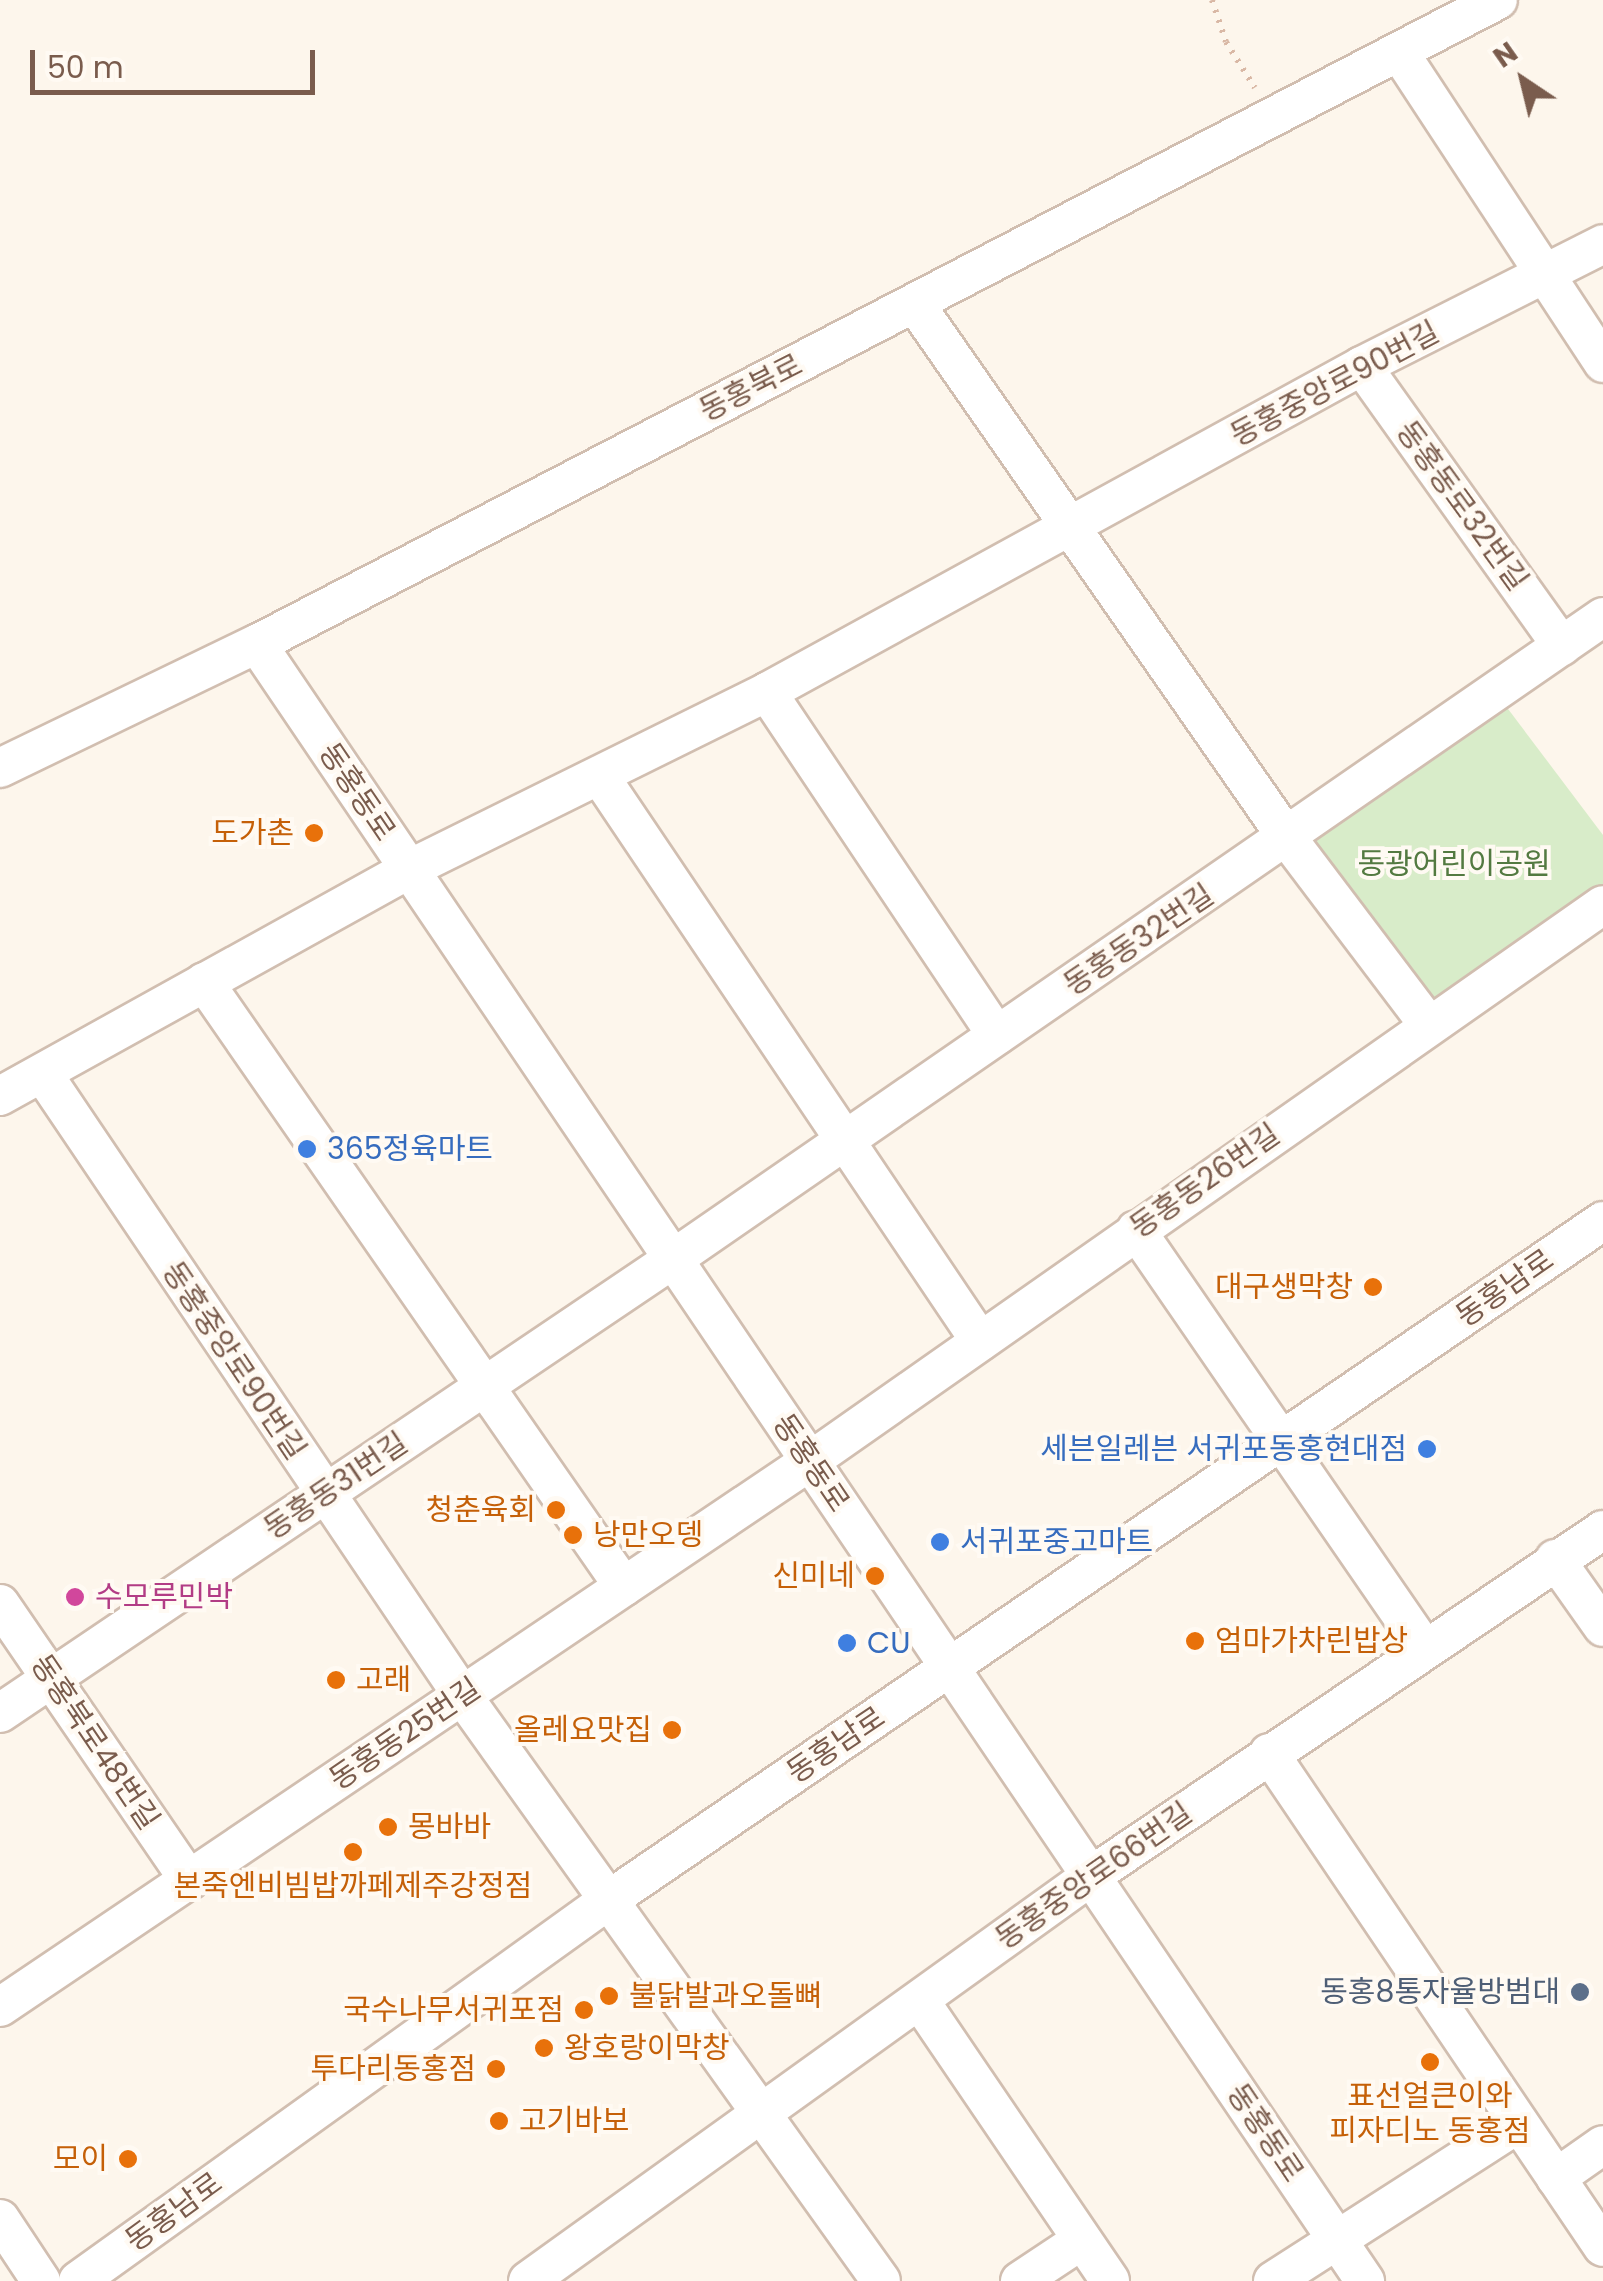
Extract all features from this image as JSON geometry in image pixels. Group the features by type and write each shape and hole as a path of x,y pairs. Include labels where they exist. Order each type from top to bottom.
{"street":[{"name":"동홍북로","path":"0,768 256,644 1498,0"},
{"path":"1399,52 1541,277 1603,364"},
{"name":"동홍중앙로90번길","path":"0,1096 409,869 601,778 768,692 1362,366 1603,244"},
{"path":"914,304 1288,839 1427,1024"},
{"name":"동홍동로32번길","path":"1362,366 1562,646"},
{"name":"동홍동32번길","path":"673,1259 1288,839 1603,618"},
{"name":"동홍동로","path":"256,644 1365,2281"},
{"path":"768,692 997,1036"},
{"path":"601,778 840,1142 980,1341"},
{"name":"동홍동26번길","path":"810,1462 1427,1024 1603,905"},
{"path":"204,982 624,1587"},
{"name":"동홍중앙로90번길","path":"43,1074 323,1495 758,2116"},
{"name":"동홍남로","path":"78,2281 607,1901 1603,1220"},
{"path":"1136,1230 1424,1648"},
{"name":"동홍동31번길","path":"0,1713 673,1259"},
{"name":"동홍동25번길","path":"0,2008 810,1462"},
{"name":"동홍중앙로66번길","path":"528,2281 1090,1876 1554,1559 1603,1530"},
{"path":"1554,1559 1603,1628"},
{"name":"동홍북로48번길","path":"0,1604 189,1880"},
{"path":"1269,1753 1603,2247"},
{"path":"920,2002 1110,2281"},
{"path":"758,2116 881,2281"},
{"path":"1272,2281 1520,2123"},
{"path":"1556,2178 1603,2145"},
{"path":"0,2219 40,2281"},
{"path":"1020,2281 1082,2240"}],"path":[{"path":"1212,0 1226,42 1271,115"}],"green space":[{"name":"동광어린이공원","path":"1496,693 1603,835 1603,905 1427,1023 1288,839"}],"place":[{"name":"도가촌","path":"314,833"},
{"name":"365정육마트","path":"307,1149"},
{"name":"대구생막창","path":"1373,1287"},
{"name":"세븐일레븐 서귀포동홍현대점","path":"1427,1449"},
{"name":"청춘육회","path":"556,1510"},
{"name":"낭만오뎅","path":"573,1535"},
{"name":"서귀포중고마트","path":"940,1542"},
{"name":"신미네","path":"875,1576"},
{"name":"수모루민박","path":"75,1597"},
{"name":"엄마가차린밥상","path":"1195,1641"},
{"name":"CU","path":"847,1643"},
{"name":"고래","path":"336,1680"},
{"name":"올레요맛집","path":"672,1730"},
{"name":"몽바바","path":"388,1827"},
{"name":"본죽엔비빔밥까페제주강정점","path":"353,1852"},
{"name":"동홍8통자율방범대","path":"1580,1992"},
{"name":"불닭발과오돌뼈","path":"609,1996"},
{"name":"국수나무서귀포점","path":"584,2010"},
{"name":"왕호랑이막창","path":"544,2048"},
{"name":"표선얼큰이와 피자디노 동홍점","path":"1430,2062"},
{"name":"투다리동홍점","path":"496,2069"},
{"name":"고기바보","path":"499,2121"},
{"name":"모이","path":"128,2159"}]}
